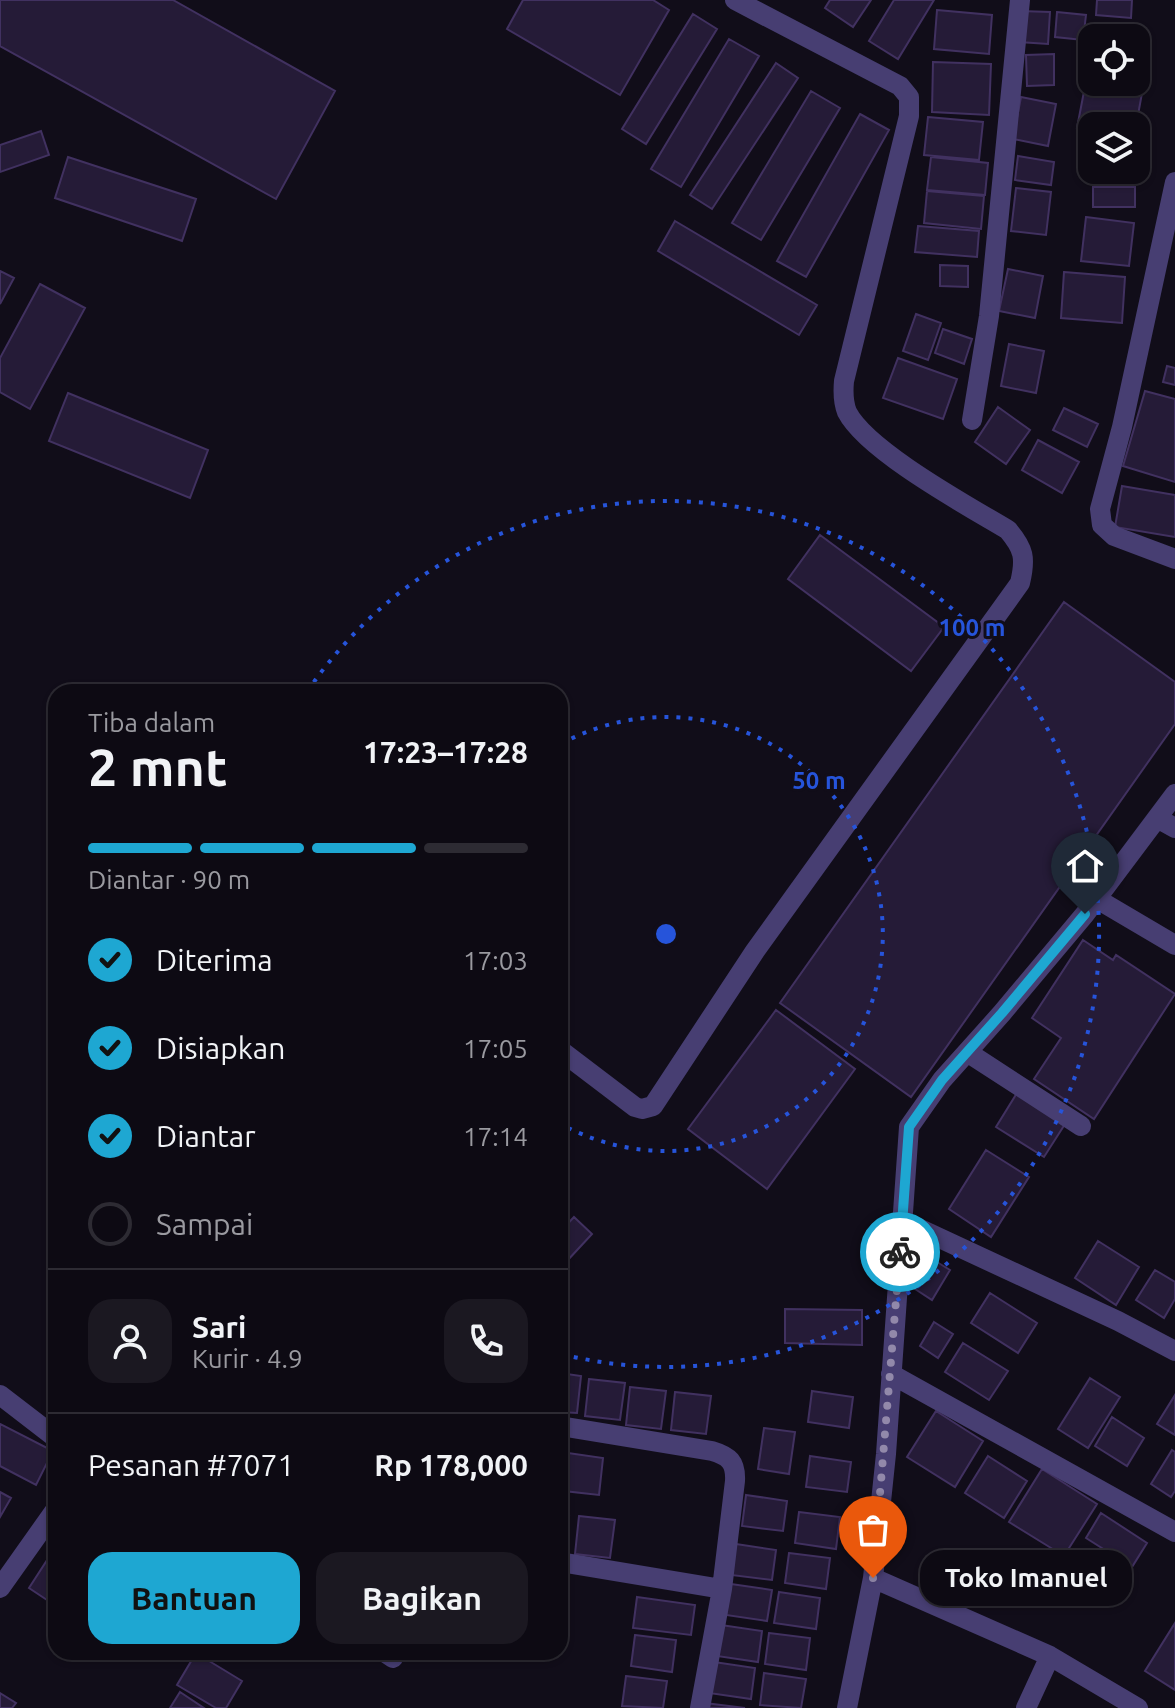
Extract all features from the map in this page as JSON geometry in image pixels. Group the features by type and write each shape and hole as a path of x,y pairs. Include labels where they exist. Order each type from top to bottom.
{"street":[{"path":"568,1056 635,1107 653,1106 755,951 1020,583 1023,569 1023,549 1008,530 886,453 855,424 845,405 844,381 909,116 909,97 900,86 735,0"},
{"path":"972,420 989,316 1020,0"},
{"path":"1175,182 1122,427 1100,509 1102,525 1114,536 1175,559"},
{"path":"847,1708 873,1578 909,1127 942,1080 1166,823 1175,794"},
{"path":"1097,899 1175,945"},
{"path":"967,1052 1081,1126"},
{"path":"903,1221 1118,1321 1175,1351"},
{"path":"891,1374 1175,1532"},
{"path":"0,1395 48,1432"},
{"path":"568,1427 712,1451 729,1457 733,1463 735,1481 722,1589 700,1708"},
{"path":"0,1588 48,1520"},
{"path":"568,1563 722,1589"},
{"path":"873,1578 1050,1656 1138,1708"},
{"path":"1026,1708 1050,1656"}],"building":[{"path":"0,0 173,0 335,91 276,199 0,46"},
{"path":"523,0 653,0 669,10 620,95 507,29"},
{"path":"830,0 871,0 853,27 825,8"},
{"path":"894,0 934,0 898,59 869,41"},
{"path":"1097,0 1132,0 1131,18 1096,15"},
{"path":"937,10 992,15 989,54 934,49"},
{"path":"1020,11 1050,12 1048,44 1019,42"},
{"path":"1057,12 1086,15 1085,24 1078,24 1078,39 1055,37"},
{"path":"693,14 717,29 646,144 622,129"},
{"path":"729,39 759,56 681,187 651,169"},
{"path":"1054,54 1054,85 1027,86 1026,55"},
{"path":"933,62 991,64 989,115 932,112"},
{"path":"776,63 798,78 712,209 690,195"},
{"path":"811,91 840,108 761,240 732,223"},
{"path":"1083,96 1141,96 1139,112 1080,112"},
{"path":"1021,97 1056,104 1048,146 1013,139"},
{"path":"860,114 889,130 806,277 777,261"},
{"path":"928,117 983,122 979,160 924,155"},
{"path":"41,131 49,155 0,172 0,145"},
{"path":"1018,156 1054,162 1051,185 1015,180"},
{"path":"68,157 196,199 182,241 55,198"},
{"path":"931,157 988,163 985,195 927,190"},
{"path":"1093,187 1135,187 1135,207 1093,207"},
{"path":"1016,188 1051,192 1046,235 1011,231"},
{"path":"927,191 984,196 981,229 924,223"},
{"path":"1086,217 1134,223 1129,266 1081,261"},
{"path":"675,221 817,305 799,335 658,251"},
{"path":"918,226 979,231 977,257 915,252"},
{"path":"940,265 968,266 968,287 940,286"},
{"path":"1008,269 1043,276 1035,318 999,311"},
{"path":"0,271 14,278 0,304"},
{"path":"1064,272 1125,277 1122,323 1061,318"},
{"path":"40,284 85,308 30,409 0,392 0,358"},
{"path":"916,314 941,323 928,360 903,351"},
{"path":"943,329 972,339 964,364 935,353"},
{"path":"1009,344 1044,351 1036,393 1001,386"},
{"path":"898,358 957,379 943,419 883,398"},
{"path":"1167,366 1175,368 1175,385 1163,382"},
{"path":"1145,391 1175,399 1175,482 1123,466"},
{"path":"68,393 208,450 190,498 49,441"},
{"path":"998,407 1030,430 1006,464 975,442"},
{"path":"1064,408 1098,424 1087,447 1053,430"},
{"path":"1038,440 1079,462 1062,493 1022,470"},
{"path":"1122,486 1175,495 1175,537 1115,527"},
{"path":"820,535 944,627 911,671 788,579"},
{"path":"1064,602 1175,682 1175,724 911,1097 780,1003"},
{"path":"1083,940 1113,960 1116,955 1175,994 1094,1119 1034,1079 1061,1038 1032,1018"},
{"path":"776,1010 855,1069 767,1189 688,1129"},
{"path":"1017,1093 1065,1124 1044,1157 996,1127"},
{"path":"986,1150 1029,1177 991,1237 949,1209"},
{"path":"574,1217 592,1234 568,1260 568,1223"},
{"path":"1098,1241 1139,1267 1116,1305 1075,1278"},
{"path":"927,1256 950,1270 932,1300 909,1285"},
{"path":"1155,1270 1175,1282 1175,1299 1164,1318 1136,1300"},
{"path":"990,1293 1037,1323 1018,1353 971,1323"},
{"path":"785,1309 862,1310 862,1345 785,1343"},
{"path":"934,1322 953,1334 938,1358 920,1346"},
{"path":"963,1343 1008,1371 989,1400 945,1372"},
{"path":"568,1374 581,1376 577,1413 568,1412"},
{"path":"1090,1378 1120,1397 1088,1448 1058,1429"},
{"path":"589,1379 625,1383 620,1420 585,1416"},
{"path":"630,1387 666,1391 661,1429 626,1425"},
{"path":"812,1391 853,1397 849,1428 808,1422"},
{"path":"675,1392 711,1396 706,1434 671,1430"},
{"path":"1175,1395 1175,1435 1157,1424"},
{"path":"936,1411 983,1441 955,1487 907,1457"},
{"path":"1112,1417 1144,1438 1127,1466 1095,1446"},
{"path":"0,1424 48,1448 48,1461 36,1485 0,1466"},
{"path":"764,1428 795,1432 789,1474 758,1469"},
{"path":"1172,1450 1175,1452 1175,1491 1171,1497 1151,1484"},
{"path":"568,1453 603,1458 599,1495 568,1491"},
{"path":"810,1456 851,1462 847,1492 806,1487"},
{"path":"988,1456 1027,1481 1004,1518 965,1493"},
{"path":"1042,1469 1097,1504 1064,1556 1009,1522"},
{"path":"0,1492 11,1498 0,1517"},
{"path":"746,1495 787,1501 783,1531 742,1526"},
{"path":"799,1512 840,1517 836,1549 795,1543"},
{"path":"1101,1513 1147,1543 1132,1567 1086,1538"},
{"path":"579,1516 615,1520 610,1558 575,1554"},
{"path":"736,1544 776,1550 772,1580 731,1575"},
{"path":"789,1553 830,1558 826,1589 785,1583"},
{"path":"48,1559 48,1601 29,1588"},
{"path":"731,1584 772,1590 767,1621 726,1615"},
{"path":"779,1592 820,1598 816,1629 774,1623"},
{"path":"637,1597 695,1605 691,1635 633,1628"},
{"path":"1175,1623 1175,1690 1145,1671"},
{"path":"721,1625 762,1631 758,1662 717,1656"},
{"path":"769,1633 810,1638 806,1670 765,1664"},
{"path":"635,1635 676,1640 672,1672 631,1666"},
{"path":"192,1660 208,1660 242,1681 226,1708 216,1708 177,1685"},
{"path":"714,1662 755,1668 751,1699 709,1693"},
{"path":"764,1673 806,1679 801,1708 760,1705"},
{"path":"626,1676 667,1681 663,1708 622,1706"},
{"path":"180,1692 204,1708 170,1708"},
{"path":"0,1693 16,1703 12,1708 0,1708"},
{"path":"705,1703 745,1708 704,1708"}],"way so far":[{"path":"873,1578 886,1454 900,1252"}],"place":[{"name":"Toko Imanuel","path":"873,1578"}],"route":[{"path":"900,1252 909,1127 942,1080 1085,914"}]}
